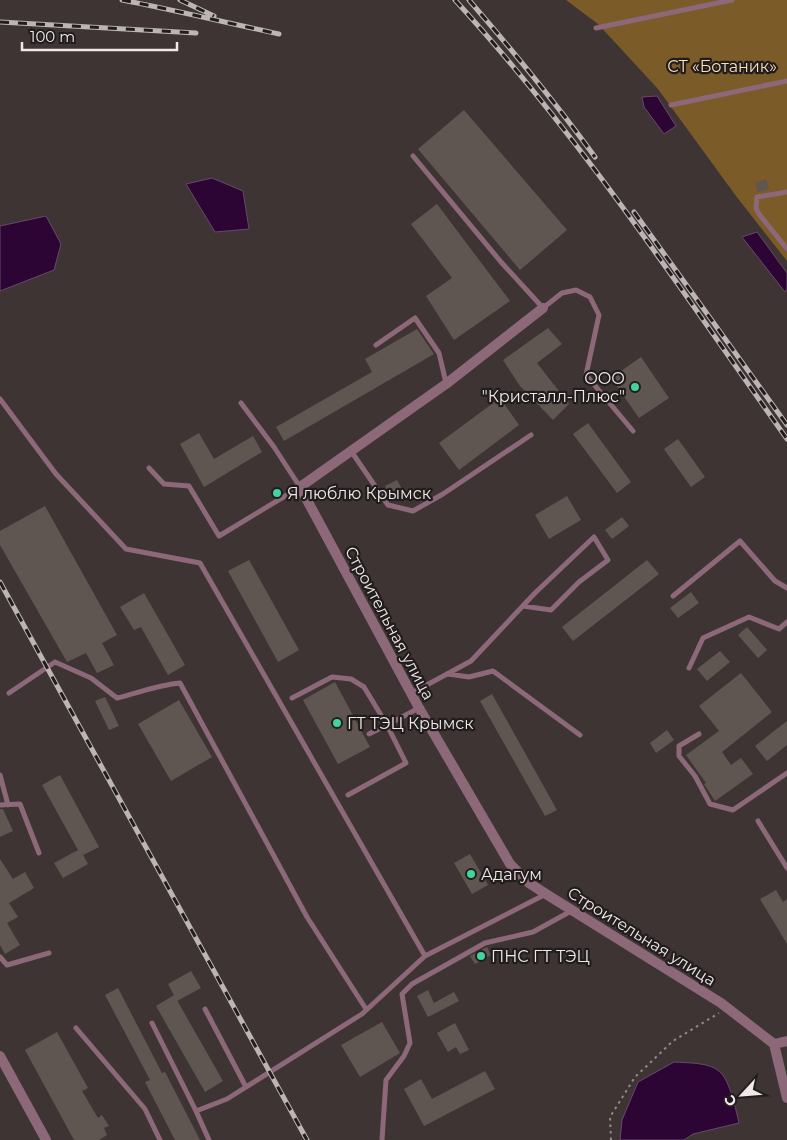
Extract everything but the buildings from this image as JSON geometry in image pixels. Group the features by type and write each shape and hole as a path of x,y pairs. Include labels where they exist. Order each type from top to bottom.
{"street":[{"path":"300,487 446,384 543,308"},
{"name":"Строительная улица","path":"300,487 419,708 510,864 529,883 728,1008 774,1044"},
{"path":"787,1041 774,1044 787,1098"},
{"path":"0,1056 46,1140"}],"lane":[{"path":"596,28 732,0"},
{"path":"671,106 787,81"},
{"path":"413,156 501,262 543,308 562,293 576,290 590,297 599,315 586,375 633,431"},
{"path":"787,192 757,197 756,208 787,249"},
{"path":"376,345 415,318 439,353 446,384"},
{"path":"0,399 56,474 126,548 200,563 425,956"},
{"path":"149,468 164,484 189,486 219,536 300,487 242,403"},
{"path":"351,451 388,506 413,511 443,494 530,435"},
{"path":"412,693 471,661 523,606 594,536 608,560 579,582 550,610 523,606"},
{"path":"673,596 740,541 775,581 787,588"},
{"path":"689,668 703,638 749,617 779,629 787,622"},
{"path":"9,693 55,662 91,678 117,698 144,691 161,684 180,683 307,917 366,1009"},
{"path":"448,674 469,677 493,670 580,735"},
{"path":"292,698 332,677 351,679 364,687 387,725 406,763 348,795"},
{"path":"369,734 419,708"},
{"path":"699,734 679,746 679,756 695,776 710,804 733,810 787,773"},
{"path":"0,775 8,805"},
{"path":"0,806 20,804 38,854"},
{"path":"758,820 787,868"},
{"path":"196,1112 227,1099 366,1009 425,956 546,894"},
{"path":"382,1140 386,1080 404,1056 410,1043 402,994 412,984 485,943 533,932 573,910"},
{"path":"0,957 7,966 49,953"},
{"path":"205,1009 246,1087"},
{"path":"152,1022 209,1140"},
{"path":"76,1028 145,1109 160,1140"}],"path":[{"path":"611,1140 610,1117 635,1077 673,1041 728,1008"}],"green space":[{"name":"СТ «Ботаник»","path":"566,0 787,0 787,261 736,196 658,89 598,24"}],"shaded area":[{"path":"657,96 676,126 664,134 644,107 642,97"},
{"path":"212,178 243,191 249,229 215,232 186,184"},
{"path":"46,216 61,244 54,270 0,291 0,226"},
{"path":"757,232 787,273 787,289 785,292 742,237"},
{"path":"674,1062 710,1066 720,1072 730,1089 739,1123 693,1134 684,1140 620,1140 622,1120 638,1082"}],"railway":[{"path":"122,0 279,34"},
{"path":"180,0 214,16"},
{"path":"455,0 501,52 587,159 787,439"},
{"path":"469,0 534,77 595,157"},
{"path":"0,22 196,33"},
{"path":"634,212 787,425"},
{"path":"0,582 307,1140"}],"place":[{"name":"ООО \"Кристалл-Плюс\"","path":"635,387"},
{"name":"Я люблю Крымск","path":"277,493"},
{"name":"ГТ ТЭЦ Крымск","path":"337,723"},
{"name":"Адагум","path":"471,874"},
{"name":"ПНС ГТ ТЭЦ","path":"481,956"}]}
